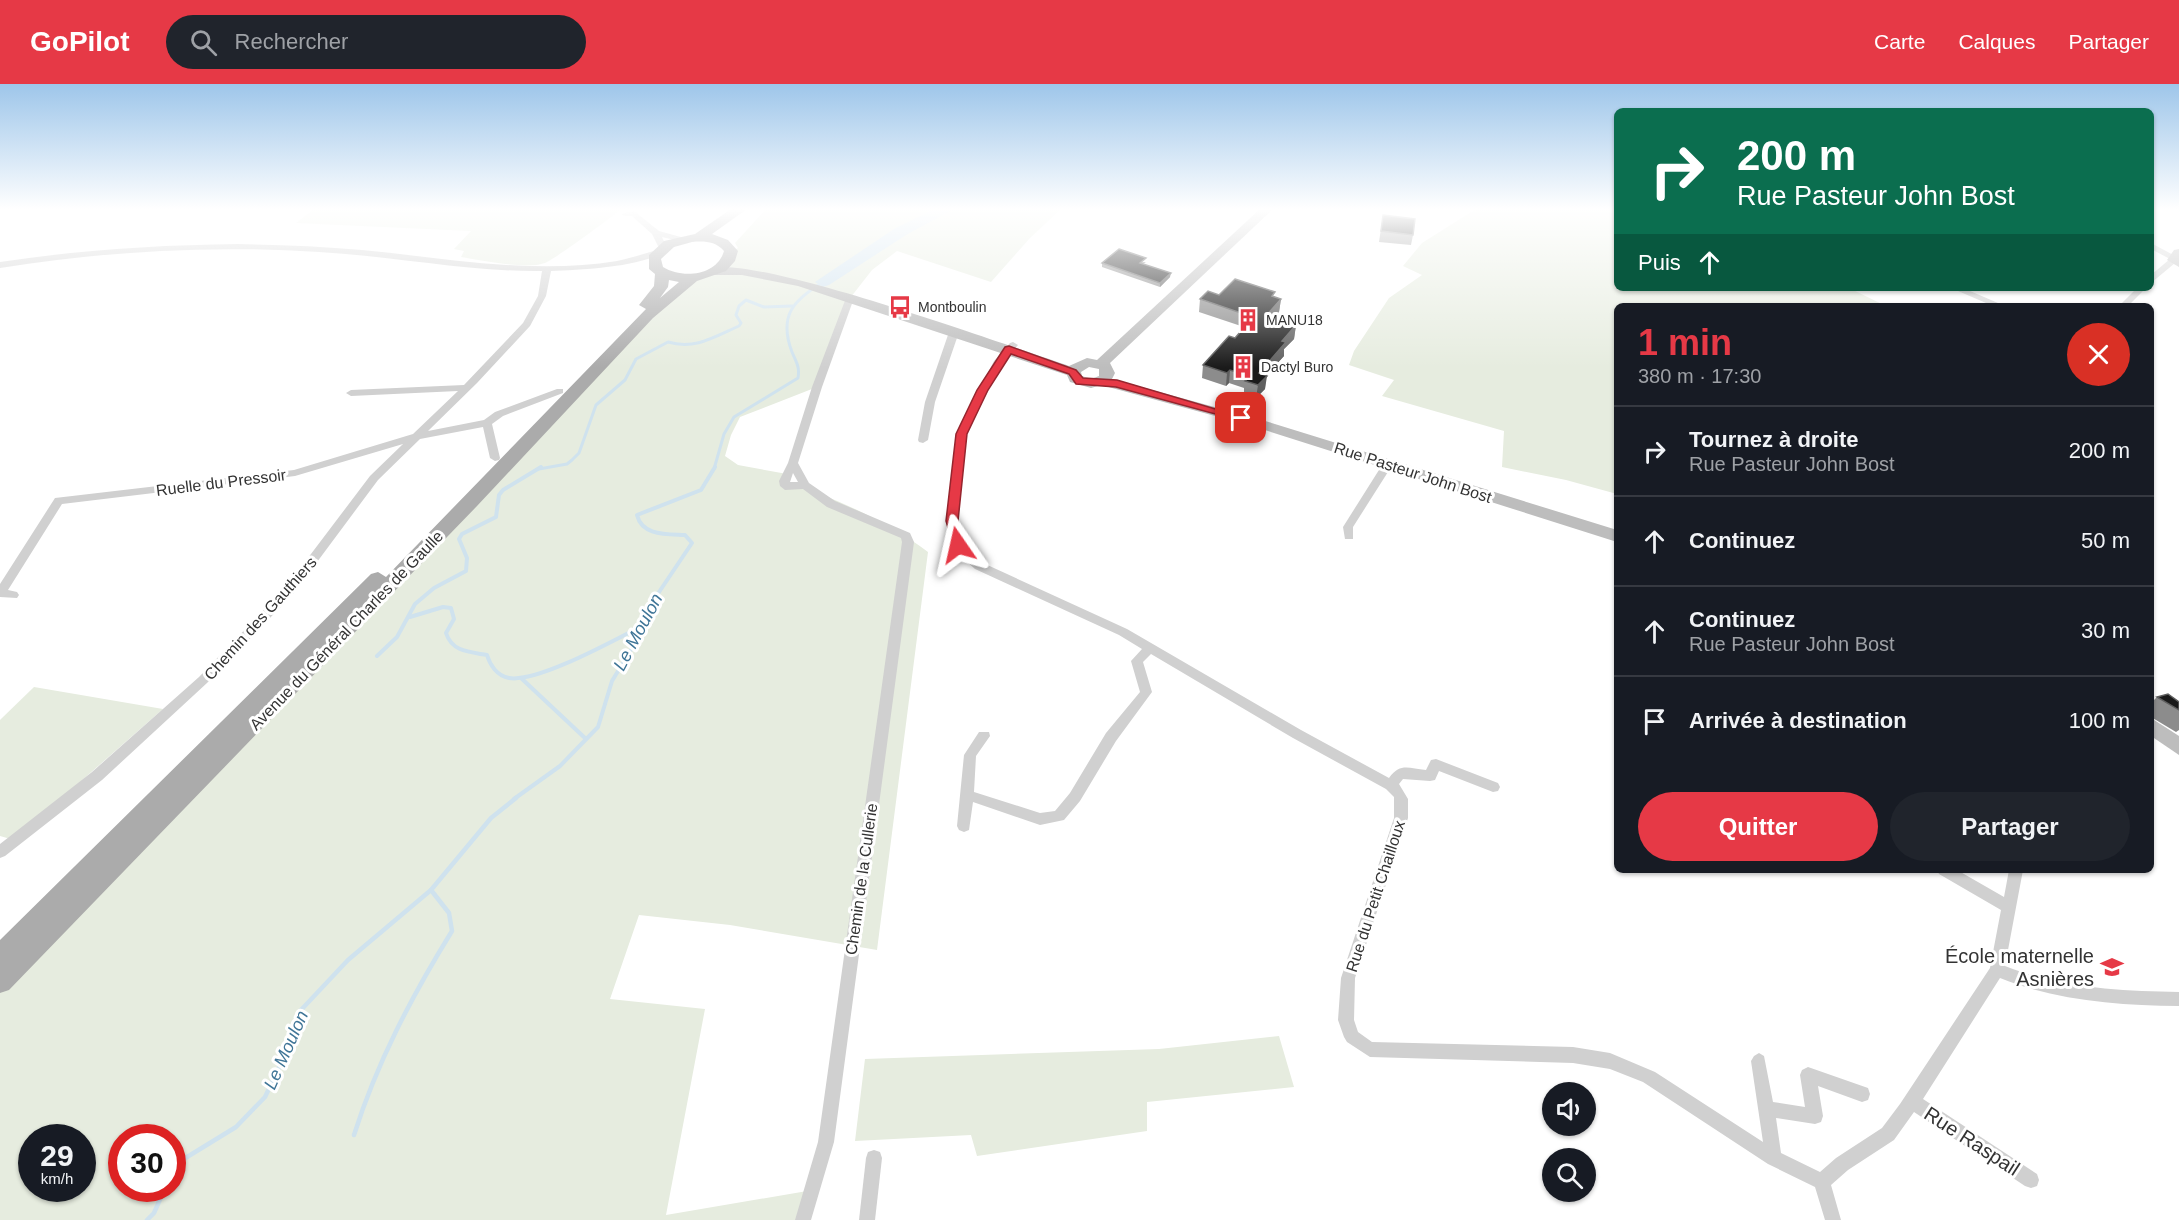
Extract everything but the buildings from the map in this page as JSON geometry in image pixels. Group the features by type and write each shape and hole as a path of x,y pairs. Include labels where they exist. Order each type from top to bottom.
{"main road":[{"name":"Avenue du Général Charles de Gaulle","path":"0,956 647,304 661,287 656,262"},
{"name":"Avenue du Général Charles de Gaulle","path":"0,982 471,502 648,315 692,278 715,271 721,262"},
{"path":"757,262 802,281 1075,369 1092,362 1104,373"},
{"path":"1075,369 1080,382 1091,384 1214,262"},
{"name":"Avenue du Général Charles de Gaulle","path":"659,271 692,278"},
{"path":"715,271 742,271 802,281"},
{"path":"827,289 954,332 1011,347"},
{"name":"Rue Pasteur John Bost","path":"1104,373 1614,535"},
{"path":"2154,728 2179,747"}],"street":[{"path":"0,265 22,262"},
{"path":"475,262 547,268 625,262"},
{"path":"2154,277 2172,262"},
{"path":"622,263 659,271"},
{"name":"Chemin des Gauthiers","path":"0,852 97,776 203,680 290,590 374,478 467,388 527,324 542,296 547,268"},
{"path":"1963,291 1993,303"},
{"path":"2125,303 2139,291"},
{"path":"793,463 805,485 785,486 784,482 793,463 817,387 850,298"},
{"path":"923,440 930,402 954,332"},
{"path":"1011,347 982,390 961,434 952,521 958,545 979,566 1123,632 1297,734 1391,785 1400,773 1430,776 1436,764 1492,787"},
{"path":"351,393 467,388"},
{"name":"Ruelle du Pressoir","path":"13,595 0,593 59,501 295,473 415,437 487,423 499,414 560,391"},
{"path":"487,423 495,458"},
{"path":"1349,536 1348,527 1388,464"},
{"name":"Chemin de la Cullerie","path":"803,1220 826,1142 906,562 906,536 831,504 805,485"},
{"path":"967,795 1040,819 1059,816 1071,804 1111,737 1143,698 1146,692 1137,661 1150,647"},
{"path":"964,826 970,754 984,736"},
{"name":"Rue du Petit Chailloux","path":"1391,785 1401,796 1403,806 1348,978 1346,1020 1352,1036 1370,1048 1573,1055 1610,1061 1648,1077 1774,1158 1822,1182"},
{"path":"1954,873 2009,907"},
{"name":"Rue Raspail","path":"1822,1182 1842,1164 1888,1134 1997,970 2015,873"},
{"path":"1997,970 2020,981 2050,988 2179,999"},
{"path":"1759,1061 1774,1158"},
{"path":"1767,1109 1815,1116 1808,1075 1862,1094"},
{"name":"Rue Raspail","path":"1912,1101 2031,1180"},
{"path":"867,1220 873,1158"},
{"path":"1822,1182 1833,1220"}],"shaded area":[{"path":"491,262 547,262 537,265"},
{"path":"720,262 883,262 872,270 847,302 817,387 740,417 731,435 725,456 738,465 787,474 784,481 859,511 895,530 928,552 877,950 730,925 639,915 610,999 705,1009 666,1215 813,1190 803,1220 0,1220 0,982 692,278 708,273"},
{"path":"930,262 1009,262 991,282"},
{"path":"1406,262 1614,262 1614,291 1855,291 1880,303 1614,303 1614,493 1566,480 1502,467 1504,431 1382,396 1394,380 1349,365 1354,351 1389,298 1422,275 1403,266"},
{"path":"34,687 163,709 14,840 0,836 0,720"},
{"path":"1279,1036 1294,1087 1147,1102 1147,1131 977,1156 971,1135 855,1141 865,1059 1159,1049"}],"waterway":[{"name":"Le Moulon","path":"823,282 854,262"},
{"name":"Le Moulon","path":"714,468 724,434 734,417 798,378 798,367 788,339 788,318 797,302 823,282"},
{"path":"539,469 567,464 579,453 596,405 625,380 636,359 668,342 696,343 739,326 741,323 736,315 739,306 746,300 764,307 792,306"},
{"path":"377,656 397,637 415,604 434,588 466,571 467,558 459,539 462,534 496,517 499,495 503,490 541,467"},
{"name":"Le Moulon","path":"514,799 560,766 598,727 612,681 643,630 651,604 692,543 685,535 656,533 644,527 637,515 701,490 714,468"},
{"path":"410,617 443,607 451,608 454,619 446,633 453,644 468,652 487,655 490,663 501,675 521,678"},
{"path":"521,678 557,667 644,625"},
{"path":"521,678 586,739"},
{"name":"Le Moulon","path":"431,890 491,818 516,798"},
{"name":"Le Moulon","path":"186,1158 236,1127 265,1097 292,1040 301,1010 348,960 431,890"},
{"path":"354,1135 373,1081 397,1030 452,931 449,913 431,890"},
{"name":"Le Moulon","path":"147,1220 154,1213 159,1202"}],"place":[{"name":"Montboulin","path":"900,307"},
{"name":"MANU18","path":"1248,320"},
{"name":"Dactyl Buro","path":"1243,367"},
{"name":"École maternelle Asnières","path":"2112,967"}],"route":[{"path":"958,545 952,521 961,434 982,390 1009,349 1072,372 1075,379 1080,382 1117,383 1241,418"}]}
